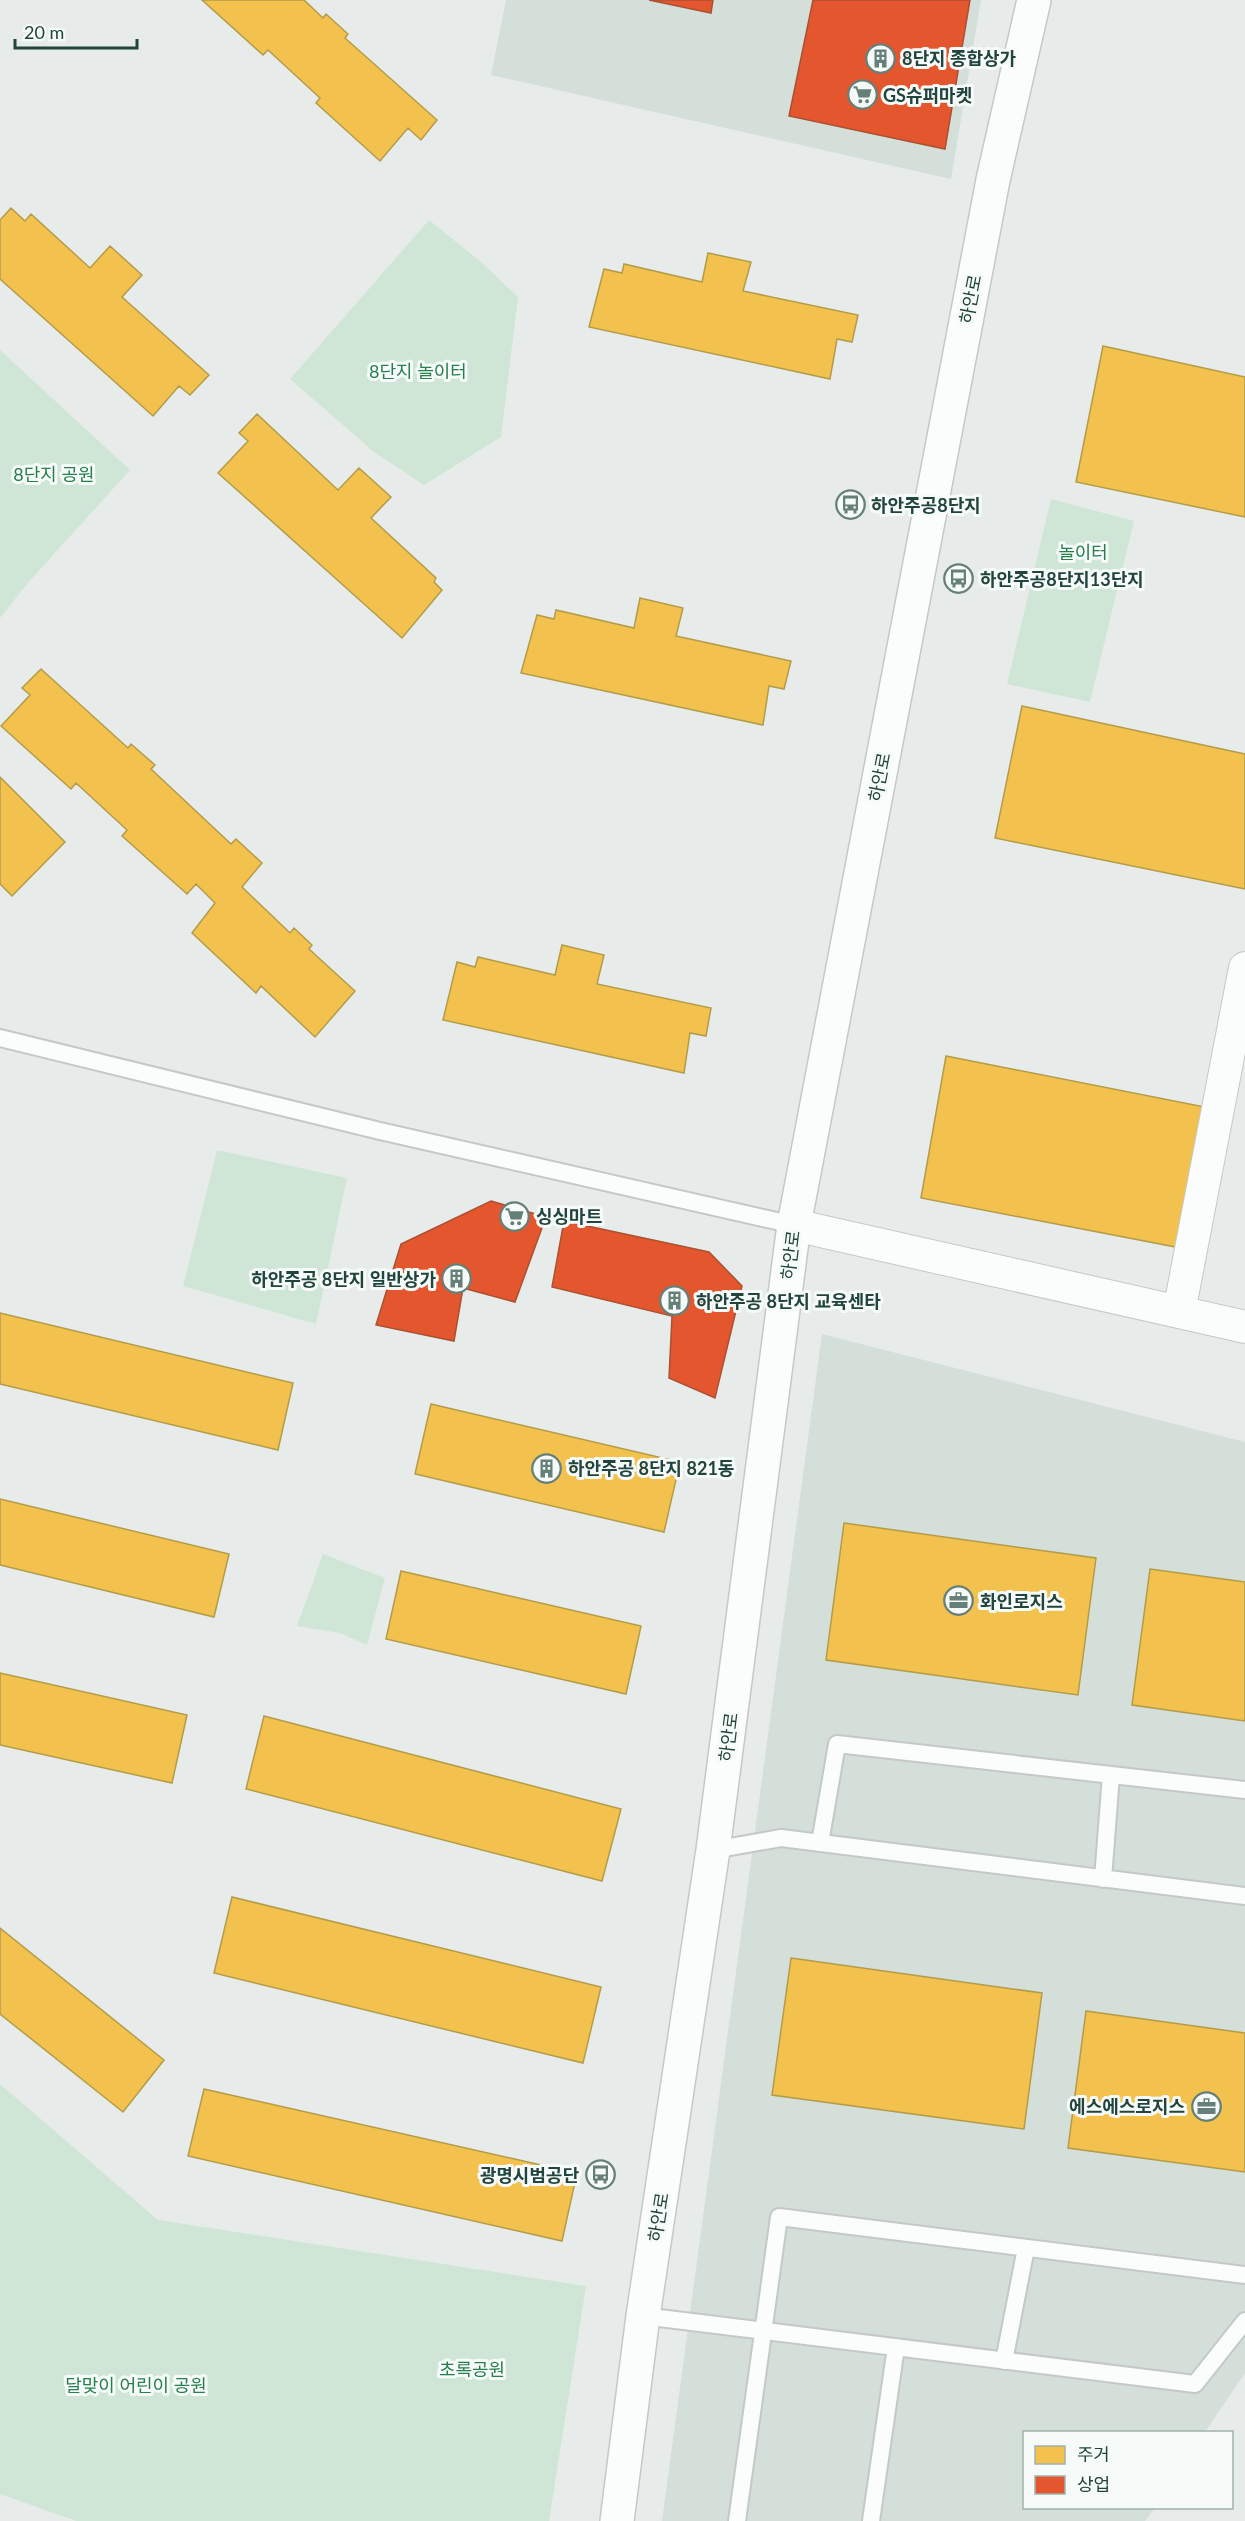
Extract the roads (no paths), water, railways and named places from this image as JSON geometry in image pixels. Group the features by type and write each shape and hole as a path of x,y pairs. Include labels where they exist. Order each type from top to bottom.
{"street":[{"name":"하안로","path":"617,2521 643,2316 713,1850 794,1225 993,180 1034,0"},
{"path":"1179,1312 1245,968"},
{"path":"794,1225 1245,1327"}],"lane":[{"path":"0,1038 380,1131 794,1225"},
{"path":"819,1843 837,1744 1245,1790"},
{"path":"1103,1879 1111,1774"},
{"path":"713,1850 781,1838 1245,1896"},
{"path":"737,2521 779,2217 1245,2275"},
{"path":"1004,2361 1026,2248"},
{"path":"643,2316 1195,2384 1245,2321"},
{"path":"871,2521 896,2347"}],"place":[{"name":"8단지 종합상가","path":"881,58"},
{"name":"GS슈퍼마켓","path":"862,95"},
{"name":"하안주공8단지","path":"850,505"},
{"name":"하안주공8단지13단지","path":"959,579"},
{"name":"싱싱마트","path":"515,1216"},
{"name":"하안주공 8단지 일반상가","path":"457,1279"},
{"name":"하안주공 8단지 교육센타","path":"675,1301"},
{"name":"하안주공 8단지 821동","path":"547,1468"},
{"name":"화인로지스","path":"959,1601"},
{"name":"에스에스로지스","path":"1206,2106"},
{"name":"광명시범공단","path":"600,2175"}],"park label":[{"name":"8단지 놀이터","path":"418,371"},
{"name":"8단지 공원","path":"54,474"},
{"name":"놀이터","path":"1083,552"},
{"name":"초록공원","path":"472,2369"},
{"name":"달맞이 어린이 공원","path":"136,2385"}]}
